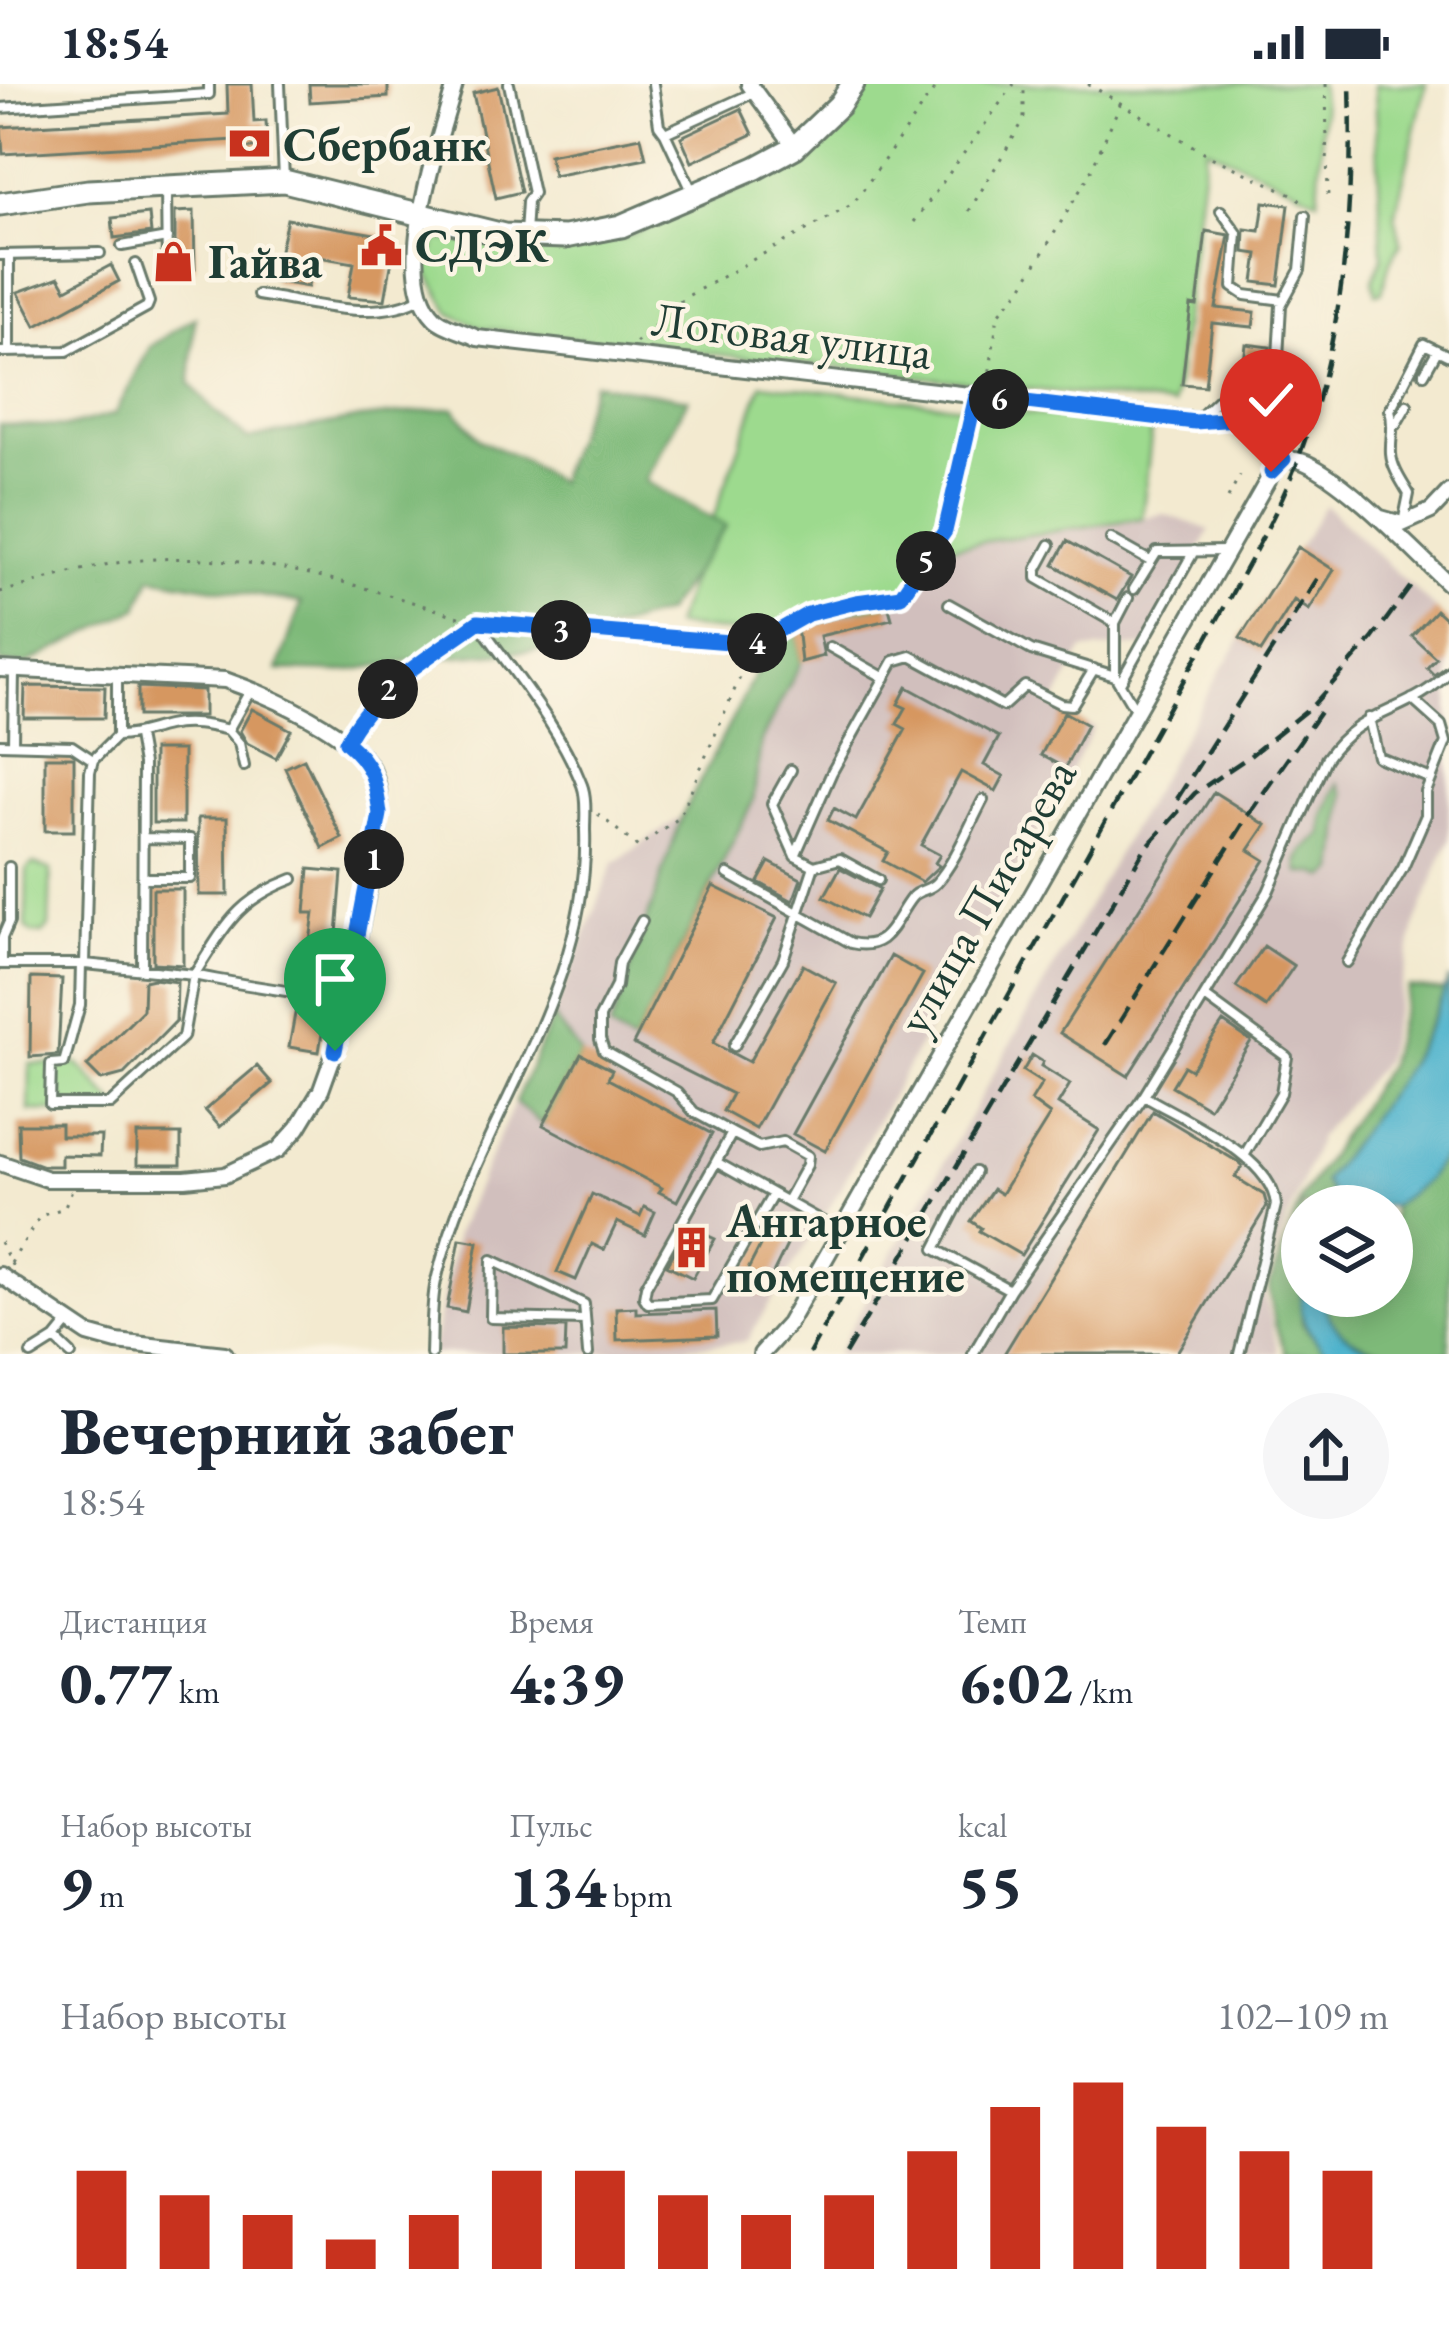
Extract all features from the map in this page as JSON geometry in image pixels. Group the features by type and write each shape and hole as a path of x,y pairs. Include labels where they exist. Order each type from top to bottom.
{"street":[{"path":"424,296 414,252 455,84"},
{"path":"0,204 88,191 284,181 504,235 565,237 621,226 795,147 839,105 853,84"},
{"path":"752,88 795,147"},
{"name":"Логовая улица","path":"424,296 435,319 477,338 1195,422 1251,418"},
{"path":"1284,459 1314,466 1449,584"},
{"name":"улица Писарева","path":"761,1354 788,1324 1271,472 1284,459"},
{"path":"1374,516 1402,524 1430,511 1449,492"},
{"path":"0,1163 34,1178 225,1175 278,1150 321,1090 335,1051 380,814 375,776 363,756 251,689 225,680 7,670"},
{"path":"5,1269 68,1323 118,1348 225,1354"}],"lane":[{"path":"0,108 209,94 208,84"},
{"path":"280,84 284,181"},
{"path":"509,84 532,193 526,202 525,235"},
{"path":"653,84 659,125 694,195"},
{"path":"665,133 752,88"},
{"path":"166,187 167,270"},
{"path":"1221,211 1237,233 1232,287 1245,295 1282,300"},
{"path":"1251,418 1268,401 1277,375 1282,300 1300,270 1305,216"},
{"path":"122,246 167,238"},
{"path":"100,253 4,255 5,352 68,351 147,308 136,264"},
{"path":"258,295 378,311 424,296"},
{"path":"1395,425 1390,410 1424,344 1449,356"},
{"path":"1424,374 1437,350"},
{"path":"1195,422 1223,395"},
{"path":"1402,524 1408,494 1391,453 1395,425 1407,405"},
{"path":"1111,539 1150,560"},
{"path":"1050,545 1037,578 1114,622"},
{"path":"1117,679 1194,551"},
{"path":"1136,711 1117,679 1114,622 1157,552 1226,551"},
{"path":"950,604 1031,650 1117,679"},
{"path":"431,1354 435,1283 461,1204 553,998 578,920 586,858 584,789 556,733 478,622"},
{"path":"830,646 885,678"},
{"path":"794,856 832,772 899,657 911,656 998,705 1008,705 1024,686 1068,706 1094,669"},
{"path":"7,670 13,745"},
{"path":"973,1354 1010,1290 1144,1096 1268,892 1325,759 1348,730 1436,687 1449,672"},
{"path":"117,673 116,736 94,760 90,772 80,1005 64,1063 52,1064 50,1105 110,1105 183,1037 194,975 226,922 243,903 293,879"},
{"path":"229,730 251,689"},
{"path":"1347,962 1403,868 1426,815 1426,792 1446,742 1445,730 1412,699"},
{"path":"1369,718 1378,757 1431,779"},
{"path":"116,736 195,723 229,730 244,766"},
{"path":"138,736 143,764 142,970"},
{"path":"0,744 72,746 94,760"},
{"path":"791,770 772,804 794,856 814,866 840,859 878,880"},
{"path":"728,874 855,945 888,937 915,894 936,883 983,800"},
{"path":"142,878 190,878 193,846 190,839 143,838"},
{"path":"734,1046 783,960 814,866"},
{"path":"9,867 9,922 2,938 1,964 83,964 194,975 270,992 346,1001"},
{"path":"642,921 619,964 616,986 600,1017 601,1045 677,1092 694,1112 732,1133 759,1147 784,1142 808,1156 808,1165 787,1202"},
{"path":"1205,997 1287,1057 1284,1086 1244,1156"},
{"path":"1144,1096 1244,1156 1269,1179 1276,1205 1239,1354"},
{"path":"732,1133 646,1286 647,1303 712,1300 773,1194"},
{"path":"716,1162 841,1232"},
{"path":"975,1172 935,1250 1010,1290"},
{"path":"585,1320 491,1318 492,1260 584,1304 588,1354"},
{"path":"31,1354 55,1340 68,1323"},
{"path":"55,1340 71,1354"}],"path":[{"path":"623,355 684,298 853,205 938,84"},
{"path":"914,222 1013,84"},
{"path":"969,211 1024,120 1024,84"},
{"path":"1088,84 1213,158 1296,196 1305,207 1305,216"},
{"path":"1326,84 1328,203"},
{"path":"0,592 116,563 212,557 325,575 478,622 755,644 808,614 901,596 945,531 998,315 1021,289 1088,177 1121,102"},
{"path":"1251,418 1284,459"},
{"path":"1228,498 1240,476"},
{"path":"346,742 359,717 396,681 478,622"},
{"path":"584,801 638,847 680,818 755,644"},
{"path":"5,1269 40,1216 64,1208 76,1179"}],"shaded area":[{"path":"1325,505 1449,622 1449,841 1416,922 1384,1061 1320,1135 1301,1185 1281,1185 1281,1235 1264,1291 1279,1354 836,1354 1214,682"},
{"path":"1164,514 1210,530 1149,646 1083,650 1053,707 1094,728 833,1202 746,1342 587,1354 432,1354 456,1233 553,1017 613,864 682,816 775,636 837,613 904,601 940,548"}],"green space":[{"path":"867,84 1320,84 1318,199 1206,147 1173,405 481,328 450,312 426,270 437,239 523,248 623,238 784,169 840,123"},
{"path":"1375,84 1426,84 1395,215 1401,243 1382,292 1376,293 1373,280 1382,257"},
{"path":"195,317 190,383 247,439 361,418 454,408 480,440 557,482 594,383 688,399 645,481 726,526 665,613 543,650 428,658 338,672 278,670 301,603 151,577 138,608 25,665 0,663 0,424 66,427 115,414 150,347"},
{"path":"762,384 1152,427 1142,518 941,548 904,601 837,613 775,636 674,626"},
{"path":"797,627 801,662 761,741 753,801 633,1044 610,1029 682,816 775,636"},
{"path":"1338,783 1344,794 1336,871 1325,878 1300,873 1301,855 1323,834 1324,816"},
{"path":"33,864 51,870 49,927 43,934 31,933 26,927 27,869"},
{"path":"1408,987 1445,991 1401,1078 1324,1181 1326,1185 1310,1185 1388,1064"},
{"path":"553,1017 581,1054 543,1125 515,1102"},
{"path":"30,1064 78,1064 116,1105 116,1112 29,1111"},
{"path":"1449,1149 1449,1354 1391,1351 1353,1340 1329,1317 1413,1317 1413,1191"},
{"path":"1281,1254 1281,1317 1302,1317 1302,1324 1328,1354 1286,1354 1269,1287"}],"water":[{"path":"1449,978 1449,1149 1413,1191 1413,1185 1326,1185 1411,1059"},
{"path":"1303,1317 1329,1317 1342,1332 1380,1354 1328,1354"}],"building":[{"path":"227,84 252,84 254,122 266,121 267,147 236,149 235,140 3,154 1,127 228,114"},
{"path":"309,84 388,84 388,97 310,102"},
{"path":"498,87 521,192 496,198 473,93"},
{"path":"741,109 753,134 692,162 681,137"},
{"path":"641,137 646,158 553,176 549,155"},
{"path":"1264,202 1289,205 1279,285 1254,282 1258,254 1244,252 1245,229 1260,231"},
{"path":"194,211 195,269 175,270 175,212"},
{"path":"149,214 151,233 114,238 112,218"},
{"path":"287,219 392,237 385,300 348,297 354,263 313,256 308,287 273,281"},
{"path":"1206,231 1229,235 1216,308 1255,312 1253,327 1212,323 1205,386 1182,384"},
{"path":"111,265 119,281 36,326 18,292 59,277 66,289"},
{"path":"1246,344 1270,347 1262,393 1241,391"},
{"path":"1067,541 1131,577 1117,600 1054,565"},
{"path":"1298,547 1334,570 1309,610 1294,600 1261,652 1240,638"},
{"path":"888,605 892,619 820,636 824,656 801,662 797,627"},
{"path":"1436,610 1449,622 1449,664 1434,675 1427,668 1436,658 1412,636"},
{"path":"25,686 105,687 104,718 24,718"},
{"path":"138,687 204,690 204,716 138,716"},
{"path":"907,687 999,737 984,765 1004,776 996,791 961,772 921,845 940,855 935,863 939,866 922,882 883,861 888,852 828,820 834,808 856,820 906,729 897,724 906,708 898,704"},
{"path":"252,709 291,730 276,758 247,743 240,731"},
{"path":"1064,712 1087,725 1065,768 1041,755"},
{"path":"153,750 183,750 183,823 153,823"},
{"path":"45,757 74,757 74,831 45,831"},
{"path":"304,759 342,838 323,848 285,768"},
{"path":"1214,792 1266,825 1249,850 1265,860 1128,1076 1060,1033"},
{"path":"198,818 227,818 228,895 199,895"},
{"path":"769,862 801,879 793,901 758,882"},
{"path":"840,868 880,889 864,918 824,897"},
{"path":"309,869 342,872 337,934 342,935 334,989 304,984 314,913 305,913"},
{"path":"713,886 777,918 713,1043 749,1062 803,965 836,983 756,1129 723,1111 732,1094 633,1044"},
{"path":"153,889 183,889 183,965 153,963"},
{"path":"1264,946 1294,966 1266,1007 1236,987"},
{"path":"891,956 923,974 825,1151 793,1134"},
{"path":"31,978 62,979 58,1055 30,1057"},
{"path":"144,981 177,982 176,1021 124,1074 101,1080 87,1066 143,1010"},
{"path":"297,1003 326,1008 319,1052 289,1047"},
{"path":"1223,1022 1251,1041 1209,1108 1172,1086 1184,1066 1191,1070"},
{"path":"581,1054 612,1070 608,1079 712,1134 677,1201 659,1192 662,1188 543,1125"},
{"path":"1032,1055 1070,1084 1058,1104 1099,1130 1021,1255 979,1231 971,1221 993,1189 1001,1194 1050,1115 1031,1101 1042,1083 1023,1071"},
{"path":"257,1066 272,1083 220,1127 205,1110"},
{"path":"1153,1111 1238,1162 1242,1166 1235,1177 1264,1195 1267,1206 1176,1354 1004,1354"},
{"path":"18,1124 61,1124 61,1136 101,1136 100,1156 61,1155 61,1166 43,1166 19,1157"},
{"path":"137,1134 181,1134 181,1165 137,1165"},
{"path":"592,1194 640,1216 644,1207 655,1212 645,1235 617,1222 604,1250 592,1244 576,1280 557,1272"},
{"path":"774,1219 795,1229 762,1296 740,1285"},
{"name":"Ангарное помещение","path":"689,1227 715,1239 693,1278 667,1265"},
{"path":"460,1239 478,1242 466,1312 447,1308"},
{"path":"636,1307 636,1313 716,1310 717,1336 617,1340 616,1308"},
{"path":"503,1327 566,1328 565,1354 503,1354"}],"railway":[{"path":"809,1354 1248,565 1286,488 1324,377 1342,281 1350,183 1350,84"},
{"path":"1177,799 1321,573"},
{"path":"845,1354 1144,850 1195,793 1314,704 1411,586"},
{"path":"1105,1045 1251,811 1320,712"}],"place":[{"name":"Сбербанк","path":"249,144"},
{"name":"СДЭК","path":"381,245"},
{"name":"Гайва","path":"174,261"},
{"name":"Ангарное помещение","path":"692,1248"}],"route":[{"path":"335,1051 380,814 375,776 363,756 346,742 359,717 396,681 478,622 755,644 808,614 901,596 945,531 976,396 1195,422 1251,418 1284,459 1271,472"}]}
